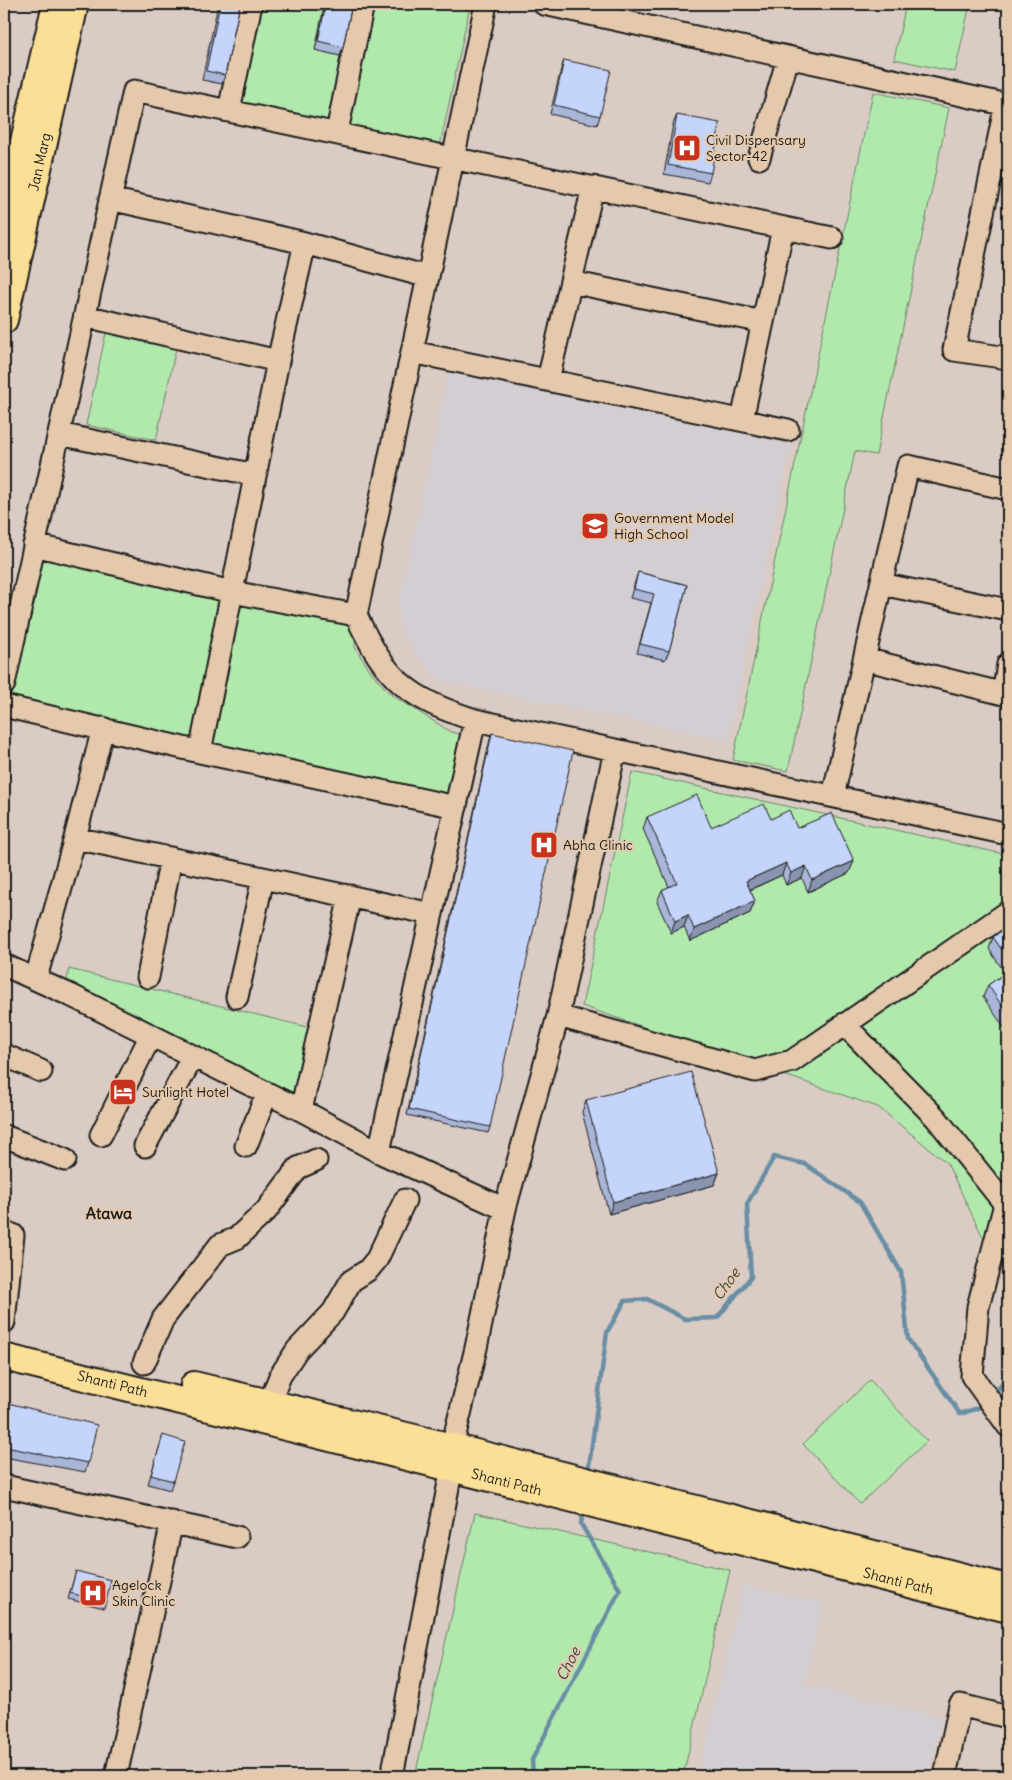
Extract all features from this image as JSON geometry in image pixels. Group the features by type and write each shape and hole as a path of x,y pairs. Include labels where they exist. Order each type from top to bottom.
{"main road":[{"name":"Jan Marg","path":"4,227 56,4"},
{"name":"Jan Marg","path":"4,320 75,4"},
{"name":"Shanti Path","path":"4,1340 648,1508 1008,1609"},
{"name":"Shanti Path","path":"4,1358 452,1457"},
{"name":"Shanti Path","path":"648,1508 1008,1588"}],"street":[{"path":"229,111 251,4"},
{"path":"337,132 363,4"},
{"path":"486,4 356,615 373,652 393,677 421,700 475,720 1008,834"},
{"path":"544,4 599,14 788,58 1007,104 954,350 1008,358"},
{"path":"759,158 788,58"},
{"path":"4,684 134,91 337,132 832,238"},
{"path":"548,380 593,187"},
{"path":"110,199 305,243 428,277"},
{"path":"742,420 783,228"},
{"path":"200,752 278,361 305,243"},
{"path":"571,282 763,322"},
{"path":"85,316 278,361"},
{"path":"412,352 788,430"},
{"path":"59,434 255,475"},
{"path":"833,796 908,466 1008,489"},
{"path":"34,545 232,592 356,615"},
{"path":"881,584 1008,610"},
{"path":"864,659 1006,694 1008,664"},
{"path":"4,706 200,752 456,807"},
{"path":"379,1152 475,720"},
{"path":"36,978 103,728"},
{"path":"392,1776 452,1457 505,1209 558,1016 615,750"},
{"path":"75,838 432,914"},
{"path":"148,978 171,858"},
{"path":"237,997 263,878"},
{"path":"301,1110 350,896"},
{"path":"558,1016 755,1071 792,1061 1008,912"},
{"path":"4,965 36,978 268,1093 379,1152 505,1209"},
{"path":"844,1024 936,1118 1007,1206 978,1307 972,1376 1008,1426"},
{"path":"101,1135 151,1035"},
{"path":"4,1055 41,1071"},
{"path":"145,1146 193,1056"},
{"path":"246,1146 268,1093"},
{"path":"4,1136 65,1160"},
{"path":"144,1364 163,1319 220,1245 237,1238 266,1211 298,1168 316,1160"},
{"path":"273,1394 280,1376 297,1350 333,1312 351,1281 368,1270 377,1259 405,1200"},
{"path":"4,1322 13,1235"},
{"path":"4,1486 237,1536"},
{"path":"116,1776 172,1522"},
{"path":"945,1776 960,1705 1008,1717"}],"shaded area":[{"name":"Government Model High School","path":"449,373 791,445 728,740 441,681 415,653 400,627 399,606"},
{"path":"743,1585 823,1603 804,1685 942,1717 928,1776 699,1776"}],"green space":[{"path":"257,4 324,4 315,50 345,57 330,131 235,112"},
{"path":"368,4 448,4 469,10 438,155 342,133"},
{"path":"906,4 970,4 955,72 894,59"},
{"path":"873,92 949,108 876,455 855,451 788,771 733,760"},
{"path":"106,333 176,348 156,440 86,425"},
{"path":"34,545 356,615 355,648 372,673 390,694 451,732 472,737 456,807 4,706 4,684"},
{"path":"632,772 1008,855 1008,1267 994,1260 947,1163 878,1107 582,1006"},
{"path":"69,969 311,1028 295,1096 67,980"},
{"path":"870,1380 927,1441 860,1504 803,1444"},
{"path":"475,1513 730,1570 683,1776 415,1776"}],"building":[{"path":"220,4 240,4 225,75 206,71"},
{"path":"326,4 352,4 343,47 318,41"},
{"path":"564,60 611,70 600,116 554,105"},
{"path":"677,115 720,123 711,173 668,165"},
{"path":"638,572 687,585 669,651 640,644 654,594 634,589"},
{"path":"492,733 573,751 490,1127 409,1109"},
{"path":"697,795 711,827 764,804 771,819 789,810 797,828 832,813 854,861 812,880 806,866 791,873 786,863 746,881 755,901 694,929 688,915 675,921 662,890 677,883 647,817"},
{"path":"1008,926 1008,959 993,937"},
{"path":"1008,971 1008,1015 988,985"},
{"path":"691,1072 719,1173 613,1202 586,1100"},
{"path":"4,1402 97,1425 88,1463 5,1447"},
{"path":"163,1435 185,1442 173,1481 151,1475"},
{"path":"76,1571 111,1580 106,1602 70,1593"}],"waterway":[{"name":"Choe","path":"588,1474 607,1332 625,1301 647,1299 685,1319 717,1318 751,1277 747,1204 774,1157 805,1164 860,1202 901,1272 908,1339 960,1414 986,1405"},
{"name":"Choe","path":"994,1396 1008,1373"},
{"name":"Choe","path":"533,1776 532,1760 620,1590 581,1524 583,1509"}],"place":[{"name":"Civil Dispensary Sector-42","path":"687,148"},
{"name":"Government Model High School","path":"595,526"},
{"name":"Abha Clinic","path":"544,845"},
{"name":"Sunlight Hotel","path":"123,1092"},
{"name":"Agelock Skin Clinic","path":"93,1593"}],"district":[{"name":"Atawa","path":"109,1213"}]}
